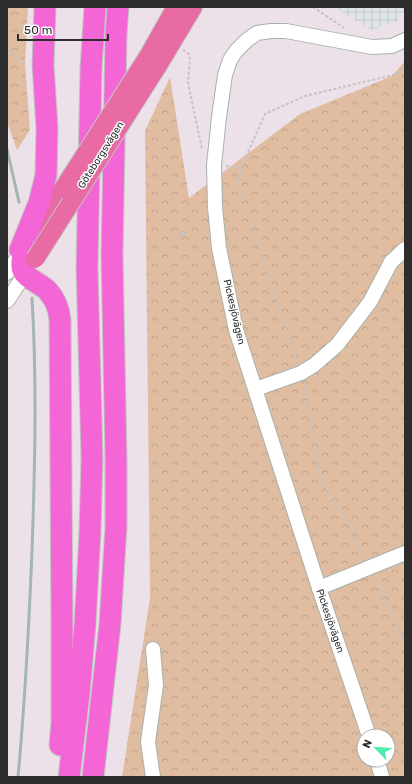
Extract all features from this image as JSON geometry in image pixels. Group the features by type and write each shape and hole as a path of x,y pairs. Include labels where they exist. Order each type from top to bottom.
{"highway":[{"path":"21,267 46,175 47,128 43,65 45,7"},
{"path":"69,777 79,694 85,625 91,502 92,458 87,268 91,69 95,7"},
{"path":"93,777 110,624 116,527 112,255 118,7"},
{"path":"21,267 22,268 23,256 31,239"},
{"path":"21,267 48,290 58,308 60,320 62,722 57,777"}],"main road":[{"name":"Göteborgsvägen","path":"21,267 153,61 176,7"},
{"name":"Göteborgsvägen","path":"31,239 63,189 153,61 172,45 193,7"}],"street":[{"name":"Pickesjövägen","path":"366,728 319,588 236,330 219,248 215,207 214,165 225,75 230,60 236,51 257,33 286,31 372,47 392,46 405,40"},
{"path":"256,389 301,373 337,345 370,302 392,262 405,249"},
{"name":"Göteborgsvägen","path":"7,301 21,267"},
{"path":"319,588 405,553"},
{"path":"153,650 156,685 148,742 153,777"}],"path":[{"path":"313,7 348,31 345,42"},
{"path":"7,44 13,55 28,66"},
{"path":"172,45 189,54 188,83 204,163 241,168"},
{"path":"405,67 397,74 305,96 266,114 241,168 238,184 301,373 321,479 346,519 405,643"}],"shaded area":[{"path":"333,7 405,7 405,10 397,21 372,30"}],"green space":[{"path":"7,7 28,7 25,65 30,130 17,150 7,122"},
{"path":"405,61 405,777 122,777 150,598 145,131 170,77 189,198 300,114 392,76"}],"building":[{"path":"183,231 185,234 181,237 179,233"}],"railway":[{"path":"7,149 19,202"},
{"path":"18,777 23,720 31,578 35,456 34,330 32,298"}]}
